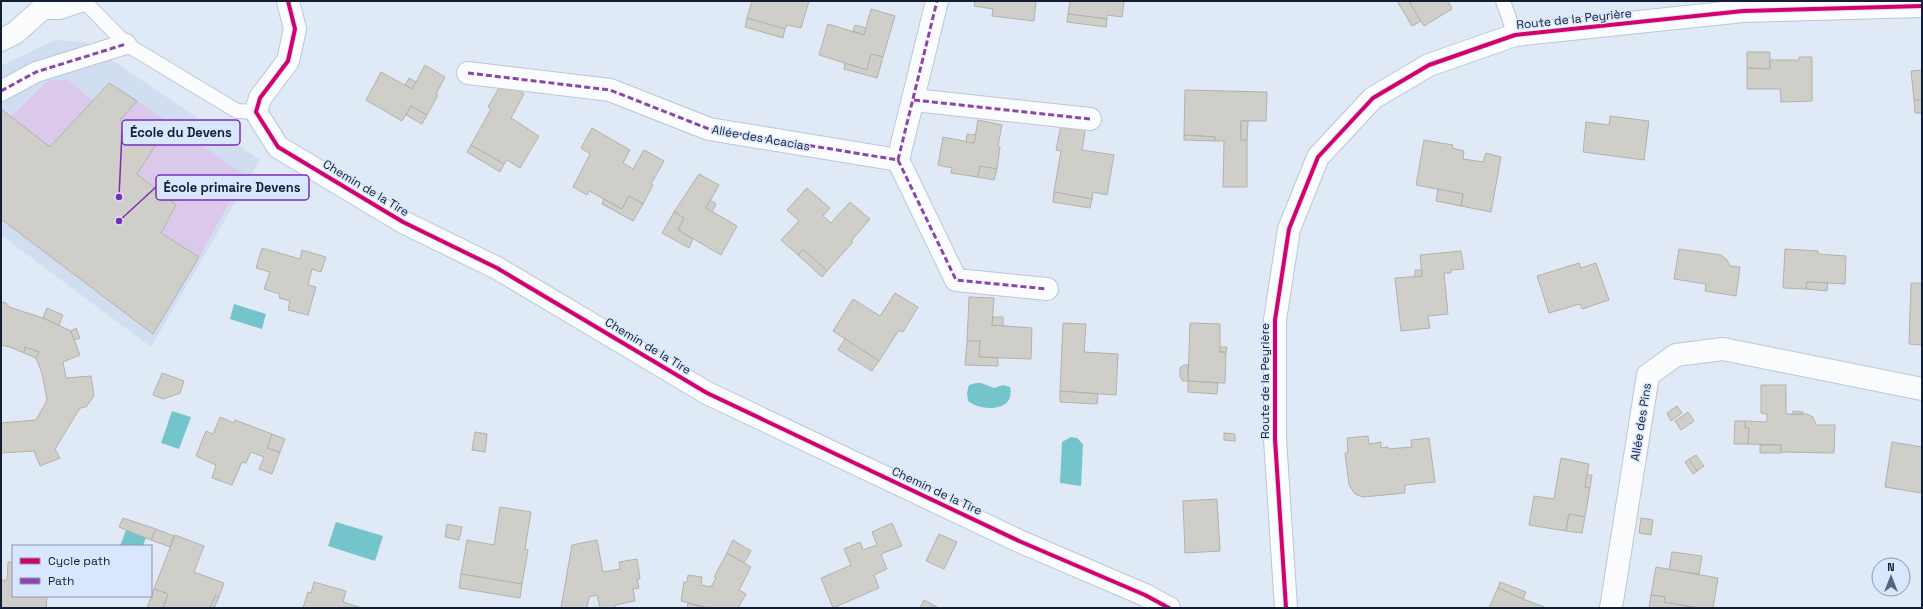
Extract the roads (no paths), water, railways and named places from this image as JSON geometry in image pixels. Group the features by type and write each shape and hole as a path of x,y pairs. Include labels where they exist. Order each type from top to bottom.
{"street":[{"path":"1,40 15,33 37,4 59,8 80,1"},
{"path":"256,112 260,98 288,61 295,29 288,1"},
{"path":"937,1 914,100 898,160 956,280 1048,289"},
{"name":"Route de la Peyrière","path":"1286,608 1275,440 1275,320 1289,229 1318,157 1373,98 1429,65 1515,35 1743,11 1922,6"},
{"path":"1,91 36,72 126,44"},
{"name":"Allée des Acacias","path":"468,73 610,90 709,129 898,160"},
{"path":"914,100 1090,119"},
{"name":"Chemin de la Tire","path":"256,112 278,147 403,222 497,268 707,393 1019,541 1144,595 1169,608"},
{"name":"Allée des Pins","path":"1611,608 1648,375 1676,355 1723,350 1922,389"}],"lane":[{"path":"84,1 126,44 237,111 256,112"},
{"path":"1503,1 1515,35"}],"water":[{"path":"234,304 266,314 262,329 230,319"},
{"path":"981,383 994,388 1003,385 1010,387 1008,401 996,408 974,405 968,401 967,393 969,385"},
{"path":"172,411 191,417 179,449 161,443"},
{"path":"1071,437 1077,438 1083,444 1081,486 1060,483 1062,442"},
{"path":"336,522 383,536 375,561 328,546"},
{"path":"126,530 146,537 143,545 120,545"}],"place":[{"name":"École du Devens","path":"119,197"},
{"name":"École primaire Devens","path":"119,221"}]}
